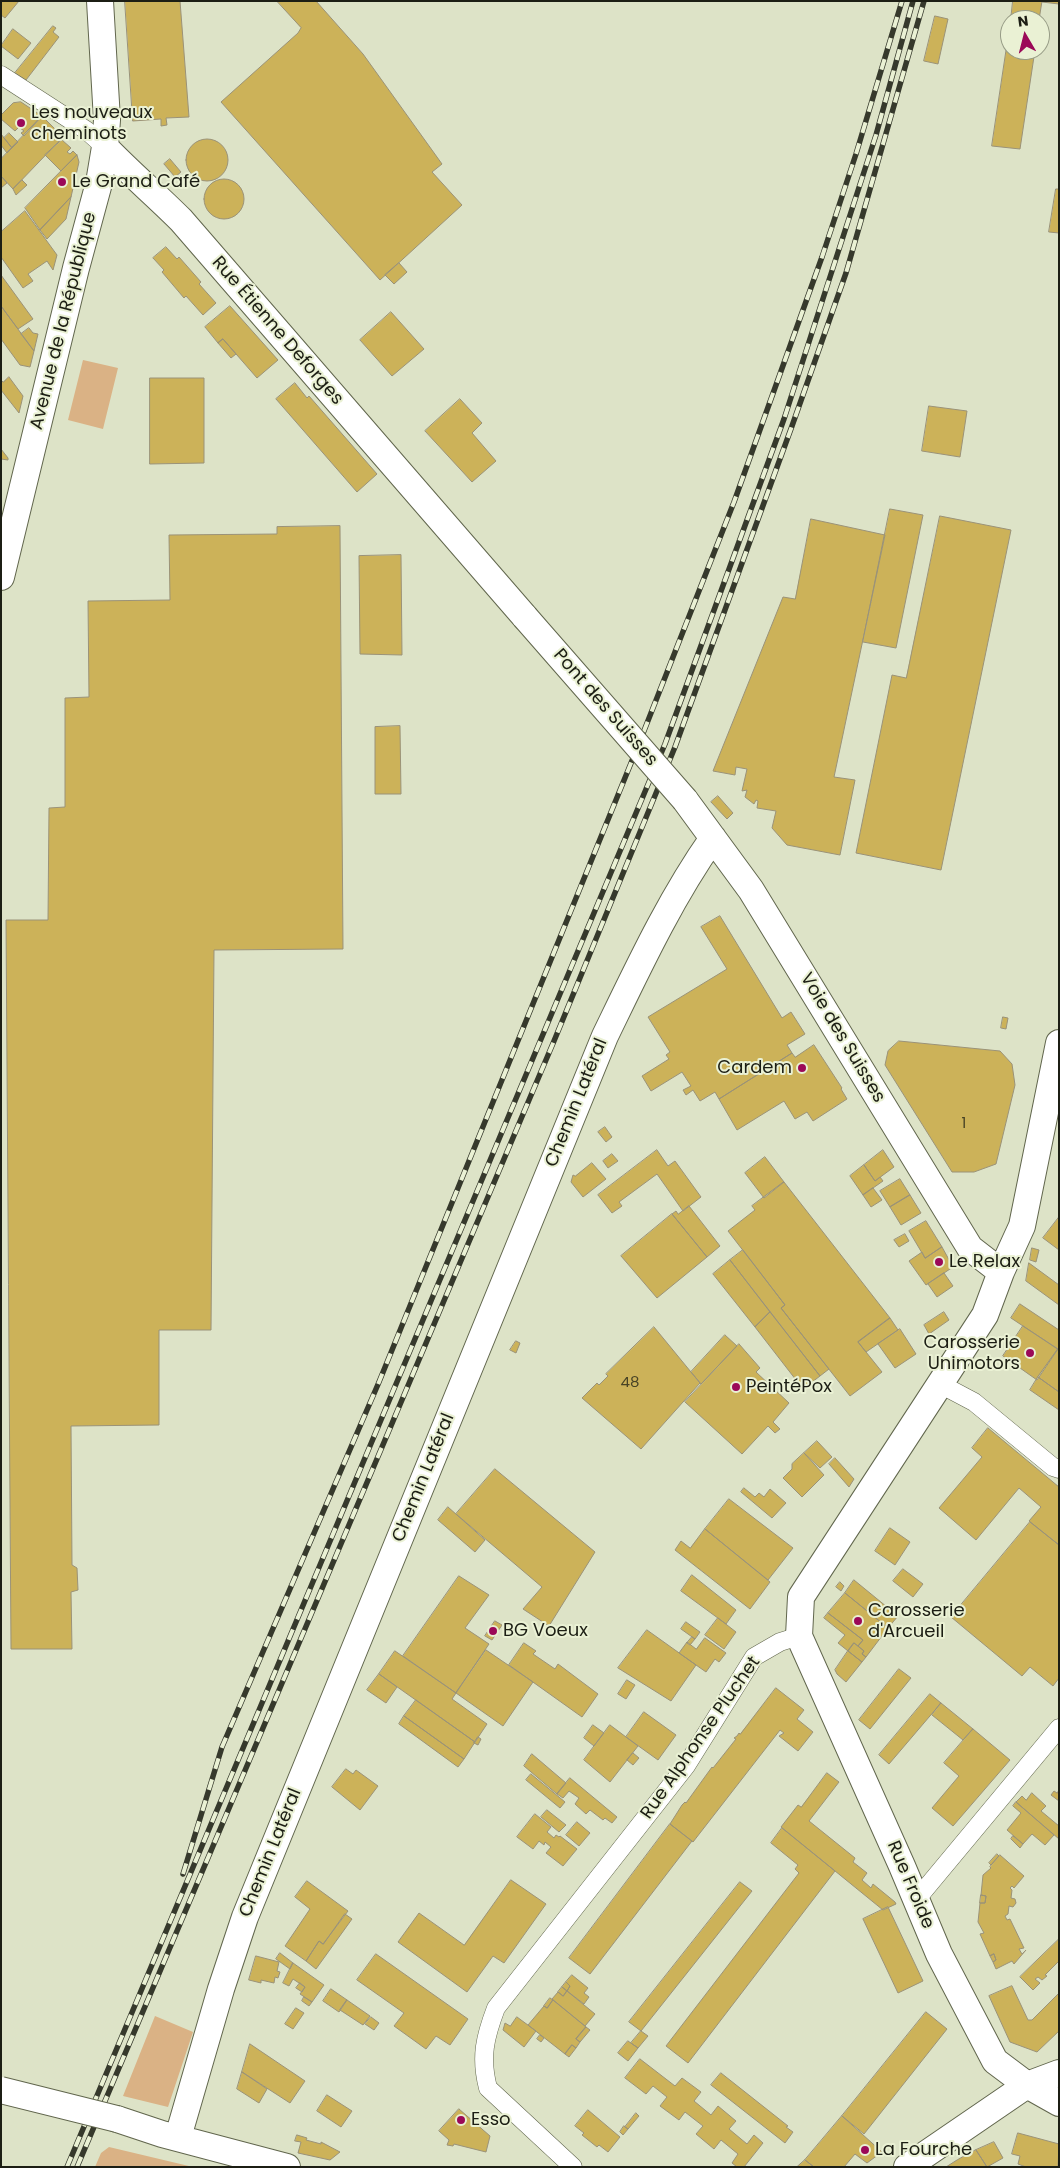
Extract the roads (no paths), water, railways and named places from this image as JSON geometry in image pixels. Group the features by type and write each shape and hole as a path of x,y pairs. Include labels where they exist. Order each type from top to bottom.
{"street":[{"name":"Avenue de la République","path":"1,577 76,268 99,183 105,147 106,104 100,1"},
{"name":"Rue Étienne Deforges","path":"3,79 86,130 181,220 525,617"},
{"name":"Pont des Suisses","path":"525,617 685,800"},
{"name":"Voie des Suisses","path":"685,800 751,890 970,1248 1001,1272"},
{"name":"Chemin Latéral","path":"178,2137 245,1917 605,1036 651,941 697,860 713,838"},
{"path":"799,1636 801,1597 985,1315 1001,1272 1022,1226 1059,1043"},
{"path":"940,1384 974,1402 1053,1467 1059,1469"},
{"name":"Rue Froide","path":"799,1636 939,1954 995,2061 1027,2086 1059,2103"},
{"name":"Rue Alphonse Pluchet","path":"573,2167 488,2088 484,2073 483,2056 486,2034 496,2008 686,1766 754,1657 780,1642 799,1636"},
{"path":"916,1900 1059,1728"},
{"path":"907,2167 1027,2086 1059,2072"},
{"path":"1,2090 117,2119 287,2167"}],"railway":[{"path":"183,1874 222,1747 379,1382 640,741 734,502 822,257 856,154 902,1"},
{"path":"67,2167 665,744 784,419 876,135 913,1"},
{"path":"77,2167 554,1041 675,747 846,273 924,1"}],"place":[{"name":"Les nouveaux cheminots","path":"21,123"},
{"name":"Le Grand Café","path":"62,182"},
{"name":"Cardem","path":"802,1068"},
{"name":"Le Relax","path":"939,1262"},
{"name":"Carosserie Unimotors","path":"1030,1353"},
{"name":"PeintéPox","path":"736,1387"},
{"name":"Carosserie d'Arcueil","path":"858,1621"},
{"name":"BG Voeux","path":"493,1631"},
{"name":"Esso","path":"461,2120"},
{"name":"La Fourche","path":"865,2150"}]}
